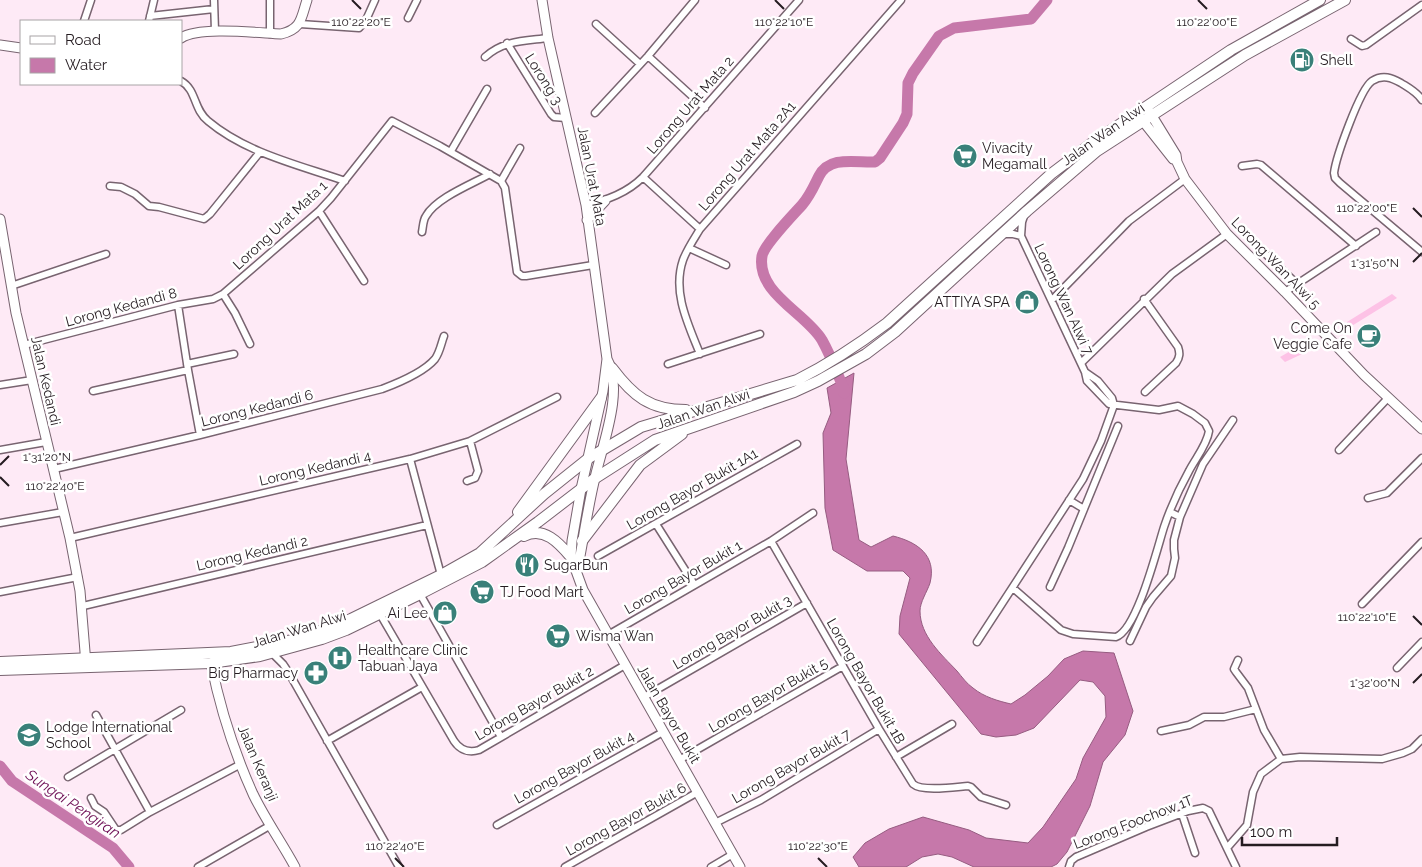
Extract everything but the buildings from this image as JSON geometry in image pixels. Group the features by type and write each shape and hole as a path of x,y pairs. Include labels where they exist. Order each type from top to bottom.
{"main road":[{"name":"Jalan Wan Alwi","path":"0,670 250,650 323,630 351,619 441,575 480,553 513,522 589,458 641,427 796,380 861,343 887,323 1051,174 1092,143 1146,105 1231,50 1320,0"},
{"name":"Jalan Wan Alwi","path":"0,662 211,663 273,654 346,630 380,614 460,574 501,548 594,479 655,440 794,392 866,354 895,332 1026,211 1098,151 1245,55 1345,0"},
{"path":"610,364 634,394 645,401 671,410 695,410"},
{"path":"513,522 530,495 601,398"},
{"path":"582,541 640,465 671,441 696,426"},
{"path":"501,548 530,533 540,533 555,540 571,557"}],"street":[{"path":"84,20 91,0"},
{"path":"154,0 150,18 214,9"},
{"path":"214,0 215,31"},
{"path":"270,0 270,34"},
{"path":"182,38 192,33 215,31 287,33 300,24 307,0"},
{"path":"300,24 359,28 366,20 375,0"},
{"path":"408,18 416,0"},
{"name":"Jalan Urat Mata","path":"542,0 548,38 586,205 593,265 610,364"},
{"path":"595,113 648,56 695,0"},
{"name":"Lorong Urat Mata 2","path":"586,205 605,201 628,189 643,177 799,0"},
{"name":"Lorong Urat Mata 2A1","path":"700,354 683,310 680,292 679,282 683,261 689,248 700,229 901,0"},
{"path":"1351,39 1362,46 1366,45 1422,5"},
{"path":"596,24 640,64"},
{"name":"Lorong 3","path":"485,57 496,48 507,43 548,38"},
{"name":"Lorong 3","path":"507,43 551,114 554,117 566,118"},
{"path":"0,45 20,48"},
{"path":"648,56 705,108"},
{"path":"1422,100 1416,92 1392,78 1379,77 1372,81 1362,94 1334,172 1335,178 1340,183 1422,252"},
{"path":"182,82 189,86 197,108 208,122 237,141 260,152 345,181"},
{"path":"451,152 487,90"},
{"name":"Lorong Wan Alwi 5","path":"1146,105 1148,119 1171,158 1177,162 1185,179 1228,234 1364,375 1421,427"},
{"name":"Lorong Wan Alwi 5","path":"1136,112 1148,119"},
{"name":"Lorong Urat Mata 1","path":"223,294 319,211 392,121 451,152 500,181"},
{"path":"520,148 500,181 504,188 517,272 520,275 526,276 593,265"},
{"path":"110,186 121,187 135,194 149,206 204,219 260,152"},
{"path":"1242,166 1261,165 1356,246"},
{"path":"422,232 425,217 435,206 490,174"},
{"path":"643,177 700,229"},
{"path":"1052,300 1129,221 1185,179"},
{"path":"587,220 605,201"},
{"path":"319,211 364,281"},
{"path":"1001,234 1021,236 1022,222 1026,211"},
{"name":"Jalan Kedandi","path":"0,219 11,286 24,346 78,577 83,606 86,662"},
{"path":"1285,292 1376,232"},
{"path":"1081,363 1144,299 1172,274 1228,234"},
{"name":"Lorong Wan Alwi 7","path":"1021,236 1086,372 1087,381 1105,401 1114,404"},
{"path":"1250,238 1297,284"},
{"path":"689,248 726,265"},
{"path":"11,286 106,254"},
{"path":"223,294 250,344"},
{"name":"Lorong Kedandi 8","path":"24,346 178,305 213,299 223,294"},
{"path":"1144,299 1180,352 1180,358 1176,363 1145,392"},
{"path":"178,305 200,435"},
{"path":"668,364 760,334"},
{"name":"Lorong Kedandi 6","path":"54,469 200,435 393,385 429,365 439,353 444,336"},
{"path":"93,391 234,354"},
{"path":"571,557 581,489 610,364"},
{"path":"577,572 594,479 612,401 610,364"},
{"path":"0,385 32,380"},
{"name":"Lorong Kedandi 4","path":"70,538 410,459 470,441 557,397"},
{"path":"1339,450 1388,398"},
{"path":"977,642 1088,470 1114,404 1159,410 1178,406 1193,414 1208,427 1207,438 1187,474 1164,526 1149,579 1139,605 1119,636 1074,634 1061,630 1013,588"},
{"path":"1130,641 1152,597 1172,576 1175,558 1174,540 1180,517 1203,464 1234,420"},
{"path":"1050,587 1118,426"},
{"path":"467,481 475,478 478,471 470,441"},
{"path":"0,450 46,442"},
{"name":"Lorong Bayor Bukit 1A1","path":"598,556 797,444"},
{"path":"1368,498 1387,492 1422,458"},
{"path":"410,459 441,575"},
{"path":"1069,500 1084,508"},
{"path":"0,523 63,512"},
{"path":"1170,512 1180,517"},
{"name":"Lorong Bayor Bukit 1","path":"608,635 771,541 813,513"},
{"path":"656,524 694,584"},
{"name":"Lorong Kedandi 2","path":"83,606 427,525"},
{"name":"Lorong Bayor Bukit 1B","path":"771,541 879,729 915,786 924,788 968,786 981,798 1006,805"},
{"path":"1362,604 1422,542"},
{"name":"Jalan Bayor Bukit","path":"571,557 583,590 740,867"},
{"path":"0,592 78,577"},
{"path":"420,594 501,737"},
{"name":"Lorong Bayor Bukit 3","path":"644,697 807,603"},
{"name":"Lorong Bayor Bukit 2","path":"380,614 454,741 460,749 470,752 501,737 626,665"},
{"path":"1397,668 1422,642"},
{"path":"273,654 283,664 399,867"},
{"path":"1238,660 1234,668 1248,688 1264,730 1281,760"},
{"name":"Jalan Keranji","path":"211,663 218,697 254,796 295,867"},
{"name":"Lorong Bayor Bukit 5","path":"680,760 843,666"},
{"path":"327,741 422,688"},
{"path":"1161,731 1189,725 1204,717 1224,717 1256,708"},
{"path":"68,777 181,710"},
{"path":"96,715 150,812"},
{"path":"896,757 952,724"},
{"name":"Lorong Bayor Bukit 7","path":"716,823 761,800 879,729"},
{"name":"Lorong Bayor Bukit 4","path":"497,825 663,732"},
{"path":"1227,848 1245,828 1253,792 1261,774 1281,760 1300,757 1382,759 1412,749 1422,739"},
{"path":"91,798 118,830 241,764"},
{"name":"Lorong Bayor Bukit 6","path":"566,867 698,792"},
{"name":"Lorong Foochow 1T","path":"1069,867 1071,861 1076,857 1199,808 1210,811 1236,867"},
{"path":"1182,814 1195,853"},
{"path":"198,867 271,825"},
{"path":"711,867 733,854"}],"shaded area":[{"path":"1392,294 1397,298 1350,327 1347,322"},
{"path":"1308,341 1315,348 1285,362 1280,357"}],"water":[{"path":"854,373 846,459 859,540 871,547 893,536 917,546 928,557 931,565 930,583 920,608 921,620 928,637 939,652 977,691 996,700 1011,704 1048,676 1064,659 1083,651 1114,653 1133,711 1125,735 1103,762 1090,806 1067,852 1057,864 1051,867 974,867 952,857 938,854 922,857 906,867 859,867 853,857 865,843 889,829 923,817 969,830 986,838 1028,843 1043,827 1076,779 1083,758 1106,717 1105,696 1093,682 1080,680 1034,728 1016,735 996,737 981,734 899,634 900,616 910,578 903,571 867,571 833,550 825,508 823,433 831,413 827,388"}],"waterway":[{"path":"844,393 844,389 822,340 815,330 774,292 767,281 762,269 764,251 779,230 805,202 824,169 837,163 852,161 875,162 880,158 907,114 908,83 939,36 954,28 1031,19 1047,0"},
{"name":"Sungai Pengiran","path":"0,766 12,781 113,848 129,867"}],"place":[{"name":"Shell","path":"1302,60"},
{"name":"Vivacity Megamall","path":"965,156"},
{"name":"ATTIYA SPA","path":"1027,302"},
{"name":"Come On Veggie Cafe","path":"1369,336"},
{"name":"SugarBun","path":"527,565"},
{"name":"TJ Food Mart","path":"482,592"},
{"name":"Ai Lee","path":"445,613"},
{"name":"Wisma Wan","path":"558,636"},
{"name":"Healthcare Clinic Tabuan Jaya","path":"340,658"},
{"name":"Big Pharmacy","path":"316,673"},
{"name":"Lodge International School","path":"29,735"}]}
